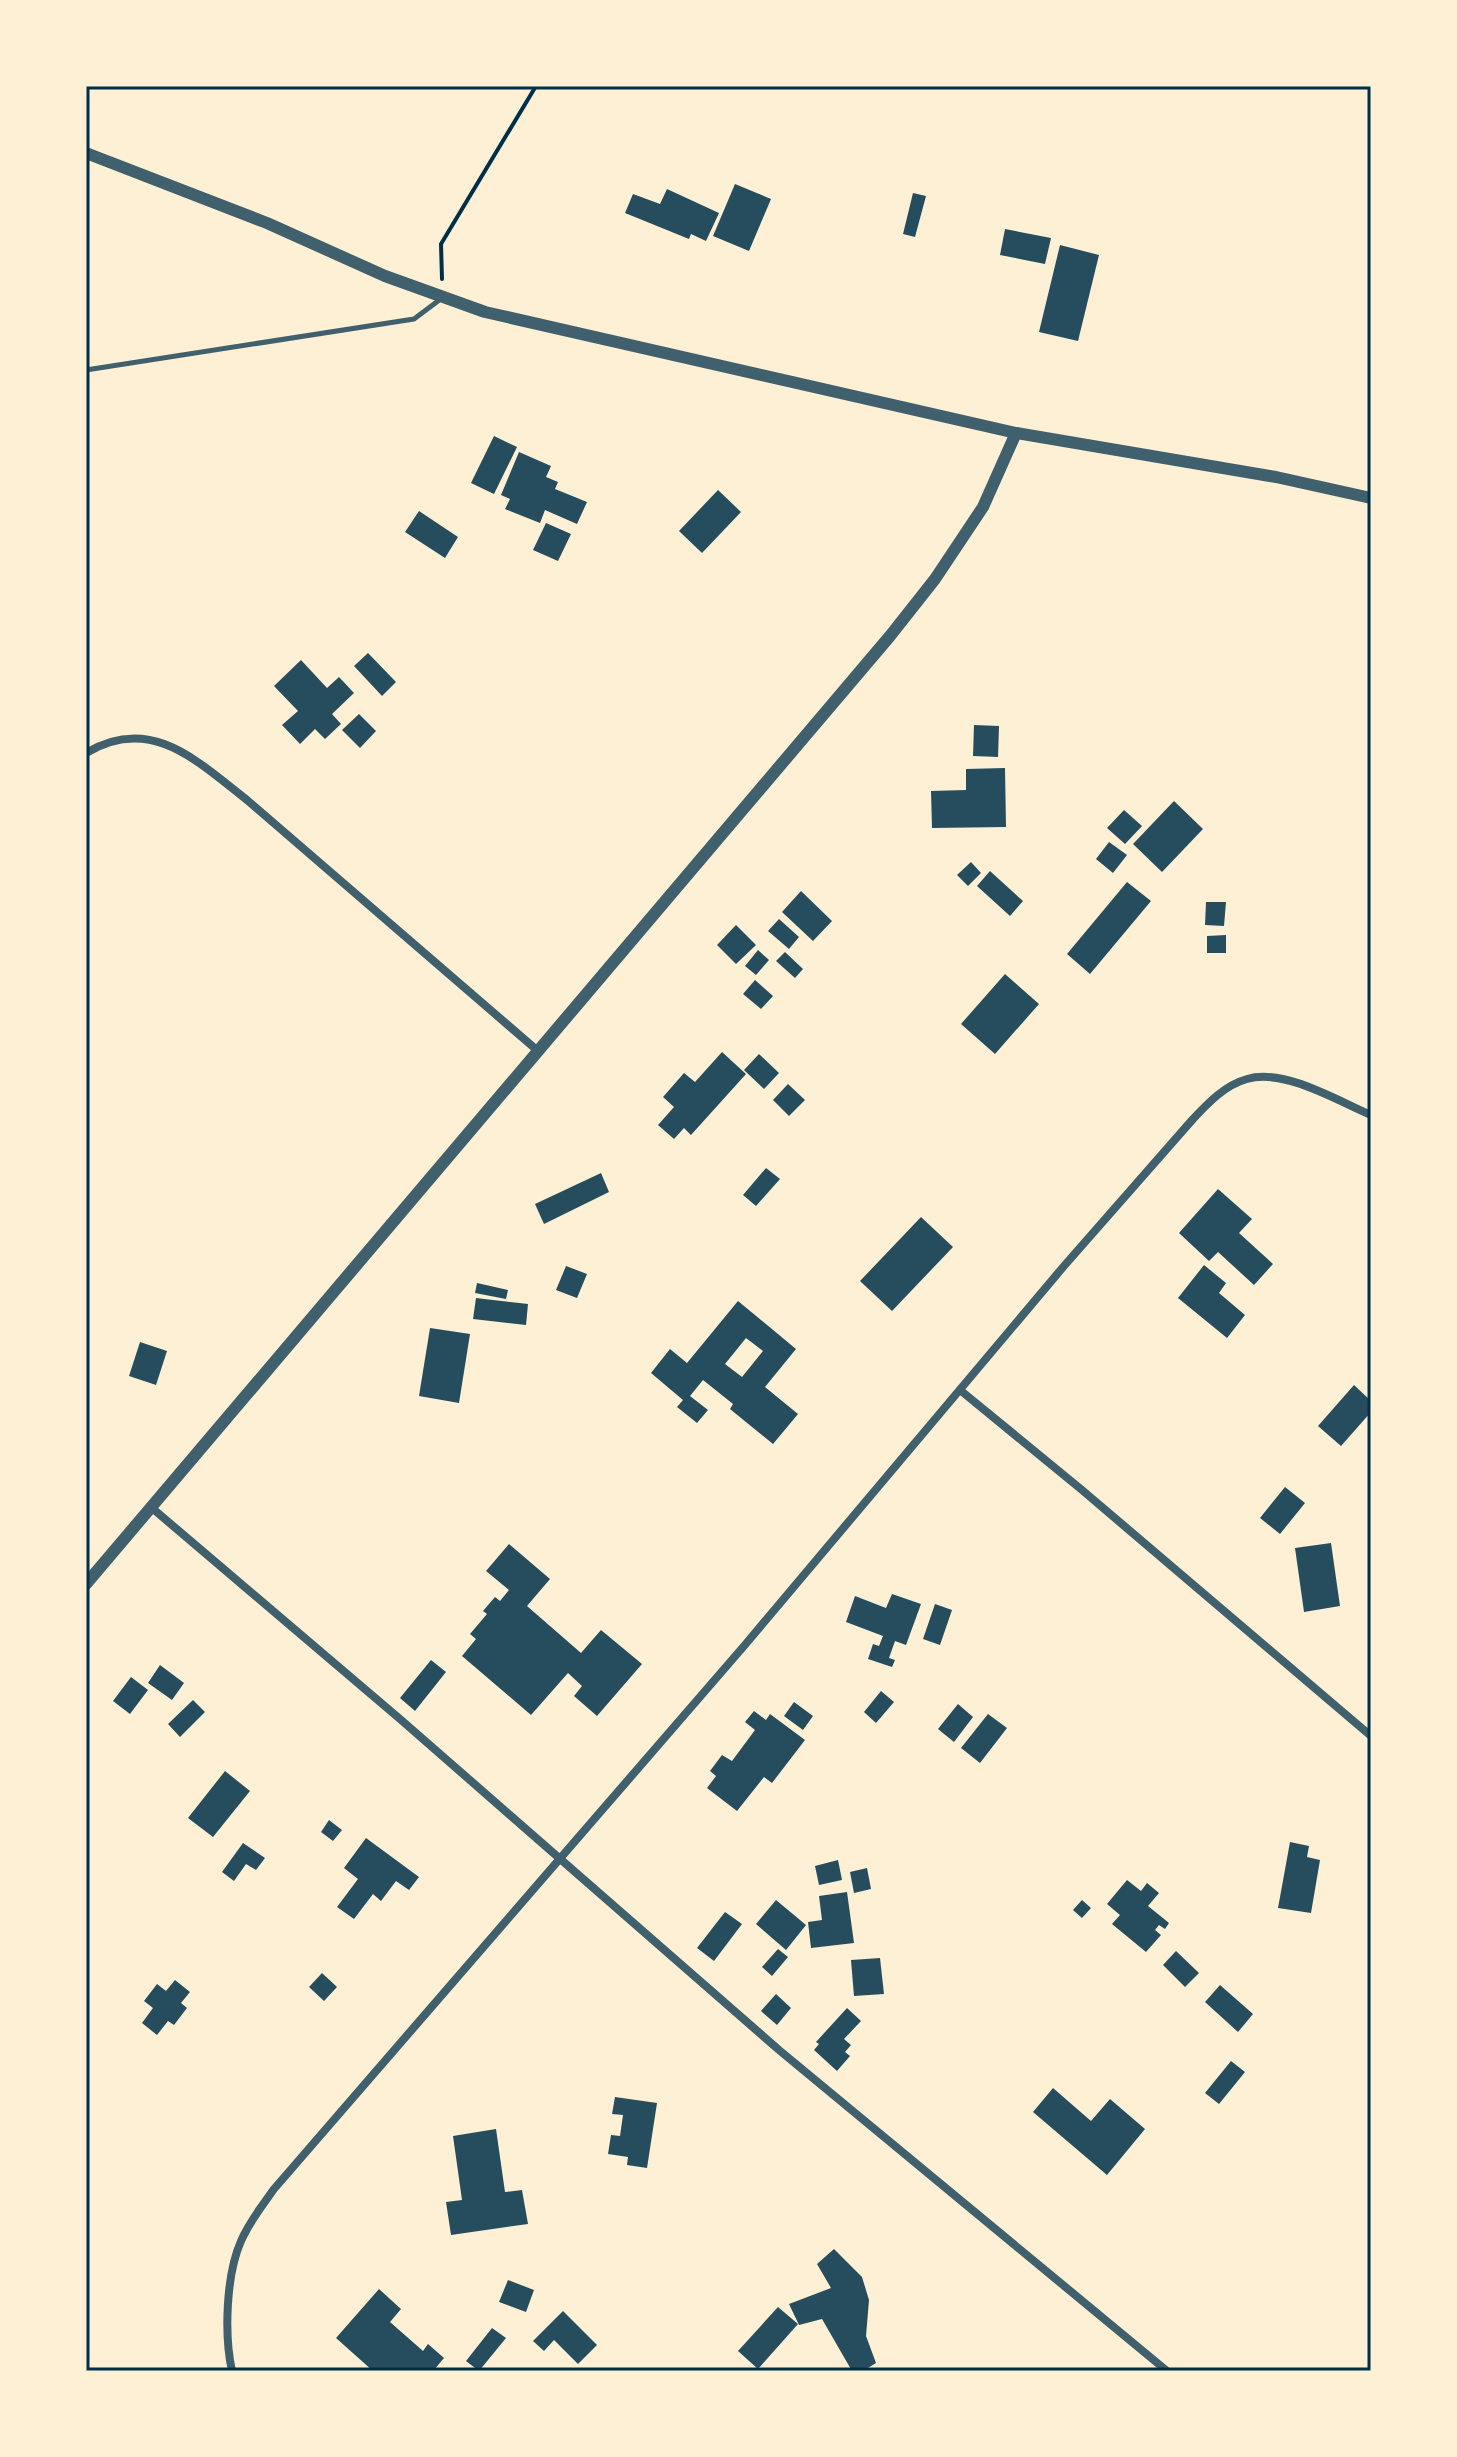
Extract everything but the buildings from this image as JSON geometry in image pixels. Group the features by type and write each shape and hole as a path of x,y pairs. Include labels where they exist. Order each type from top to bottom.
{"street":[{"path":"86,153 267,223 385,276 485,312 1016,433 1276,477 1371,498"},
{"path":"86,1584 890,636 935,579 983,507 1016,433"},
{"path":"86,753 118,739 138,737 157,741 202,765 247,800 538,1051"},
{"path":"232,2371 228,2321 234,2259 249,2225 274,2189 755,1634 1064,1266 1193,1119 1233,1085 1248,1078 1260,1077 1298,1083 1371,1115"},
{"path":"960,1390 1371,1736"},
{"path":"152,1508 779,2050 1167,2371"}],"lane":[{"path":"86,370 414,319 443,297"}],"path":[{"path":"443,297 441,244 536,86"}]}
